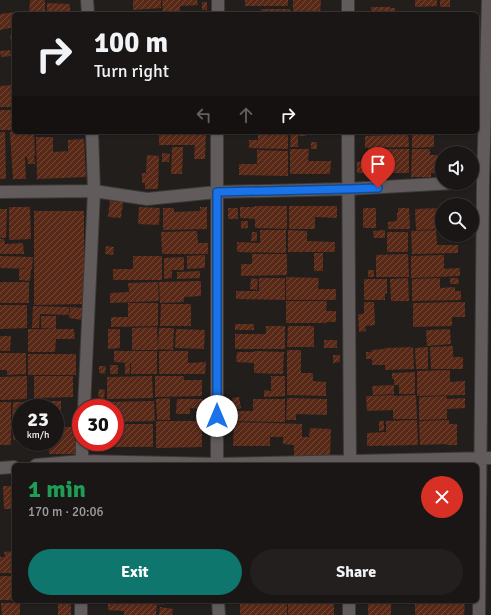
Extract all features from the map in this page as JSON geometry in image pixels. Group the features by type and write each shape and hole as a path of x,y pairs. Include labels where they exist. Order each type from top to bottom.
{"street":[{"path":"87,0 88,12"},
{"path":"218,0 218,12"},
{"path":"348,0 348,12"},
{"path":"479,615 486,458 482,182 488,0"},
{"path":"84,399 94,191 92,134"},
{"path":"217,134 217,463"},
{"path":"348,134 350,463 486,458"},
{"path":"0,192 94,191 147,199 217,192 348,189 435,184"},
{"path":"82,451 82,463"},
{"path":"0,468 12,467"},
{"path":"81,603 81,615"},
{"path":"218,603 219,615"},
{"path":"349,603 349,615"}],"building":[{"path":"30,0 45,0 45,12 29,12"},
{"path":"133,0 161,0 161,8 133,10"},
{"path":"162,0 197,0 198,5 180,6 180,12 163,12"},
{"path":"245,0 288,0 288,6 245,6"},
{"path":"293,0 321,0 320,12 293,12"},
{"path":"415,0 437,0 437,6 415,7"},
{"path":"440,0 450,0 450,7 440,7"},
{"path":"202,2 207,2 207,10 202,10"},
{"path":"47,3 70,4 70,12 47,12"},
{"path":"371,7 390,7 395,8 396,12 371,12"},
{"path":"261,9 290,9 290,12 261,12"},
{"path":"12,12 12,27 0,30 0,14"},
{"path":"10,35 12,35 12,50"},
{"path":"10,50 11,56 1,57 0,51"},
{"path":"12,85 12,107 0,107 0,86"},
{"path":"0,110 12,110 12,130 0,130"},
{"path":"0,132 5,132 6,179 0,179"},
{"path":"10,132 12,132 12,134 34,134 35,164 28,164 27,157 25,157 26,179 13,179"},
{"path":"159,134 206,134 205,159 194,159 195,145 159,145"},
{"path":"258,134 288,134 288,149 249,148 249,140 258,140"},
{"path":"291,134 306,134 306,136 298,136 298,147 290,147"},
{"path":"408,134 409,147 365,148 365,136"},
{"path":"412,134 434,134 434,147 412,148"},
{"path":"36,137 53,137 53,152 68,151 68,140 84,139 86,177 37,179"},
{"path":"311,142 317,142 317,149 311,149"},
{"path":"172,147 183,147 182,174 171,174"},
{"path":"290,149 309,149 308,161 331,161 330,174 290,174"},
{"path":"375,149 409,149 409,173 357,173 357,162 375,161"},
{"path":"412,149 430,149 430,155 435,155 435,173 431,173 431,177 411,177"},
{"path":"257,150 288,151 288,176 239,175 239,164 257,164"},
{"path":"162,153 170,154 169,162 162,162"},
{"path":"147,155 159,156 158,189 145,189 145,183 142,183 142,173 146,173"},
{"path":"110,201 123,202 121,218 108,217"},
{"path":"287,206 287,229 255,228 255,219 240,218 240,207"},
{"path":"289,206 337,206 337,218 315,217 315,229 289,229"},
{"path":"9,207 30,207 31,239 9,240"},
{"path":"139,207 160,208 159,225 138,224"},
{"path":"200,207 207,207 207,229 163,230 163,208 174,208 174,212 200,211"},
{"path":"228,208 238,208 238,219 228,219"},
{"path":"363,208 376,208 376,228 363,228"},
{"path":"398,208 409,208 410,229 388,229 388,222 397,221"},
{"path":"435,208 435,229 416,230 415,209"},
{"path":"0,209 7,209 6,238 0,238"},
{"path":"34,211 84,211 84,304 34,305"},
{"path":"241,221 248,221 248,228 241,229"},
{"path":"260,230 286,230 286,253 237,252 237,242 260,243"},
{"path":"288,230 307,231 307,241 335,242 335,252 288,252"},
{"path":"385,230 385,238 374,238 373,231"},
{"path":"435,230 435,242 437,242 437,245 458,245 458,253 412,254 411,231"},
{"path":"197,231 198,243 208,243 208,254 162,254 161,232"},
{"path":"252,232 257,232 257,241 251,241"},
{"path":"387,232 408,232 408,252 387,252"},
{"path":"0,239 4,239 5,244 23,243 24,254 0,254"},
{"path":"106,246 114,247 113,255 105,254"},
{"path":"314,253 323,253 323,271 314,271"},
{"path":"252,254 287,254 287,275 241,276 241,264 252,264"},
{"path":"408,254 409,277 376,277 376,255"},
{"path":"205,255 205,268 187,269 187,256"},
{"path":"444,255 444,269 460,268 460,276 411,278 411,256"},
{"path":"0,256 33,257 32,269 0,268"},
{"path":"133,256 162,256 162,280 113,280 113,269 133,269"},
{"path":"184,257 184,270 172,270 172,278 164,279 164,258"},
{"path":"19,269 31,269 30,281 19,280"},
{"path":"368,270 374,270 374,277 368,277"},
{"path":"200,271 200,278 177,279 177,272"},
{"path":"286,277 319,278 318,289 336,289 336,300 286,300"},
{"path":"251,278 258,279 257,290 250,289"},
{"path":"259,278 285,278 285,300 236,299 236,291 259,291"},
{"path":"408,278 409,301 391,301 390,279"},
{"path":"440,278 440,288 455,287 455,291 461,291 461,300 412,301 412,279"},
{"path":"450,278 458,278 459,284 450,284"},
{"path":"364,279 387,279 387,294 385,293 385,300 364,300"},
{"path":"201,281 201,296 184,297 184,302 160,303 159,282"},
{"path":"0,282 29,282 29,303 0,303"},
{"path":"158,282 159,301 110,303 110,293 129,292 128,283"},
{"path":"286,301 327,301 326,311 336,311 336,322 286,323"},
{"path":"364,302 374,302 375,325 365,326 366,331 359,332 358,314 364,314"},
{"path":"465,302 465,317 452,317 452,326 413,327 413,303"},
{"path":"128,303 158,303 158,326 111,327 111,317 128,317"},
{"path":"161,304 191,304 191,326 160,326"},
{"path":"0,305 27,305 27,328 0,329"},
{"path":"33,306 69,307 69,315 40,314 39,328 32,328"},
{"path":"70,307 83,308 82,320 69,318"},
{"path":"41,316 56,316 56,329 41,328"},
{"path":"235,324 254,324 254,330 235,330"},
{"path":"266,326 285,326 285,349 235,349 235,334 266,334"},
{"path":"288,326 314,326 314,347 287,347"},
{"path":"157,327 158,350 132,350 132,328"},
{"path":"159,328 174,328 173,350 158,349"},
{"path":"28,329 74,329 75,339 56,339 55,352 28,352"},
{"path":"108,329 120,329 120,348 108,349"},
{"path":"176,329 205,330 204,349 175,348"},
{"path":"450,329 451,344 427,346 426,330"},
{"path":"0,336 11,336 10,351 0,351"},
{"path":"324,340 337,340 337,348 324,348"},
{"path":"453,346 453,357 463,357 463,369 431,369 430,347"},
{"path":"413,347 414,369 385,370 385,365 372,365 372,359 366,359 366,352 372,352 371,350"},
{"path":"428,347 428,369 416,369 415,348"},
{"path":"287,350 301,350 301,373 313,373 313,381 326,382 326,396 287,395"},
{"path":"114,351 157,351 157,374 131,374 131,363 114,362"},
{"path":"159,351 188,351 188,363 206,362 205,374 159,374"},
{"path":"237,352 284,352 283,374 254,373 254,363 236,362"},
{"path":"0,353 26,353 26,374 7,375 7,370 0,370"},
{"path":"28,354 76,354 76,375 28,375"},
{"path":"333,355 340,355 340,362 333,363"},
{"path":"125,363 130,363 130,374 125,374"},
{"path":"110,365 118,365 118,374 110,374"},
{"path":"99,366 106,366 105,374 99,373"},
{"path":"450,370 450,382 465,381 465,395 417,396 417,371"},
{"path":"415,372 415,394 399,394 399,385 394,385 392,373"},
{"path":"27,376 27,399 0,400 0,377"},
{"path":"34,376 73,376 73,397 34,398"},
{"path":"152,376 153,398 107,399 107,377"},
{"path":"155,376 184,376 184,380 202,380 202,396 155,397"},
{"path":"271,376 285,376 285,396 264,397 264,390 271,391"},
{"path":"394,385 394,394 373,395 372,386"},
{"path":"99,389 105,390 104,398 98,397"},
{"path":"416,395 417,419 393,419 393,410 367,411 366,396"},
{"path":"446,396 447,399 465,398 465,408 447,409 447,419 419,420 419,397"},
{"path":"239,397 241,408 234,410 232,398"},
{"path":"170,398 170,420 157,420 156,399"},
{"path":"287,398 327,399 327,415 296,414 296,420 286,420"},
{"path":"177,399 203,399 203,409 190,408 190,414 176,414"},
{"path":"253,399 285,399 285,422 235,421 235,411 253,411"},
{"path":"154,401 155,421 124,422 124,402"},
{"path":"0,402 11,402 11,445 0,445"},
{"path":"233,409 234,420 226,420 226,410"},
{"path":"417,420 418,445 367,446 367,433 386,432 386,421"},
{"path":"449,420 449,424 457,424 457,445 420,445 419,421"},
{"path":"156,421 202,421 202,447 156,448"},
{"path":"379,421 384,421 384,430 379,431"},
{"path":"234,422 302,424 302,437 309,437 310,428 331,429 330,457 294,456 294,445 283,444 283,437 270,437 270,446 233,446"},
{"path":"124,424 153,424 153,447 124,447"},
{"path":"64,427 72,427 72,451 75,451 75,454 49,454 49,451 64,451"},
{"path":"3,486 12,486 12,509 4,509"},
{"path":"12,551 12,573 0,573 0,557 5,557 4,552"},
{"path":"0,576 12,576 12,600 0,600"},
{"path":"1,603 20,603 20,615 2,615"},
{"path":"58,603 71,603 71,615 58,615"},
{"path":"108,603 157,603 156,615 124,615 124,611 108,610"},
{"path":"158,603 173,603 158,605"},
{"path":"240,603 287,603 287,615 240,615"},
{"path":"288,603 334,603 334,615 288,615"},
{"path":"368,603 391,603 391,615 368,615"},
{"path":"415,603 465,603 464,615 415,615"},
{"path":"160,607 173,609 172,615 159,615"}],"route":[{"path":"217,416 217,192 378,188"}]}
